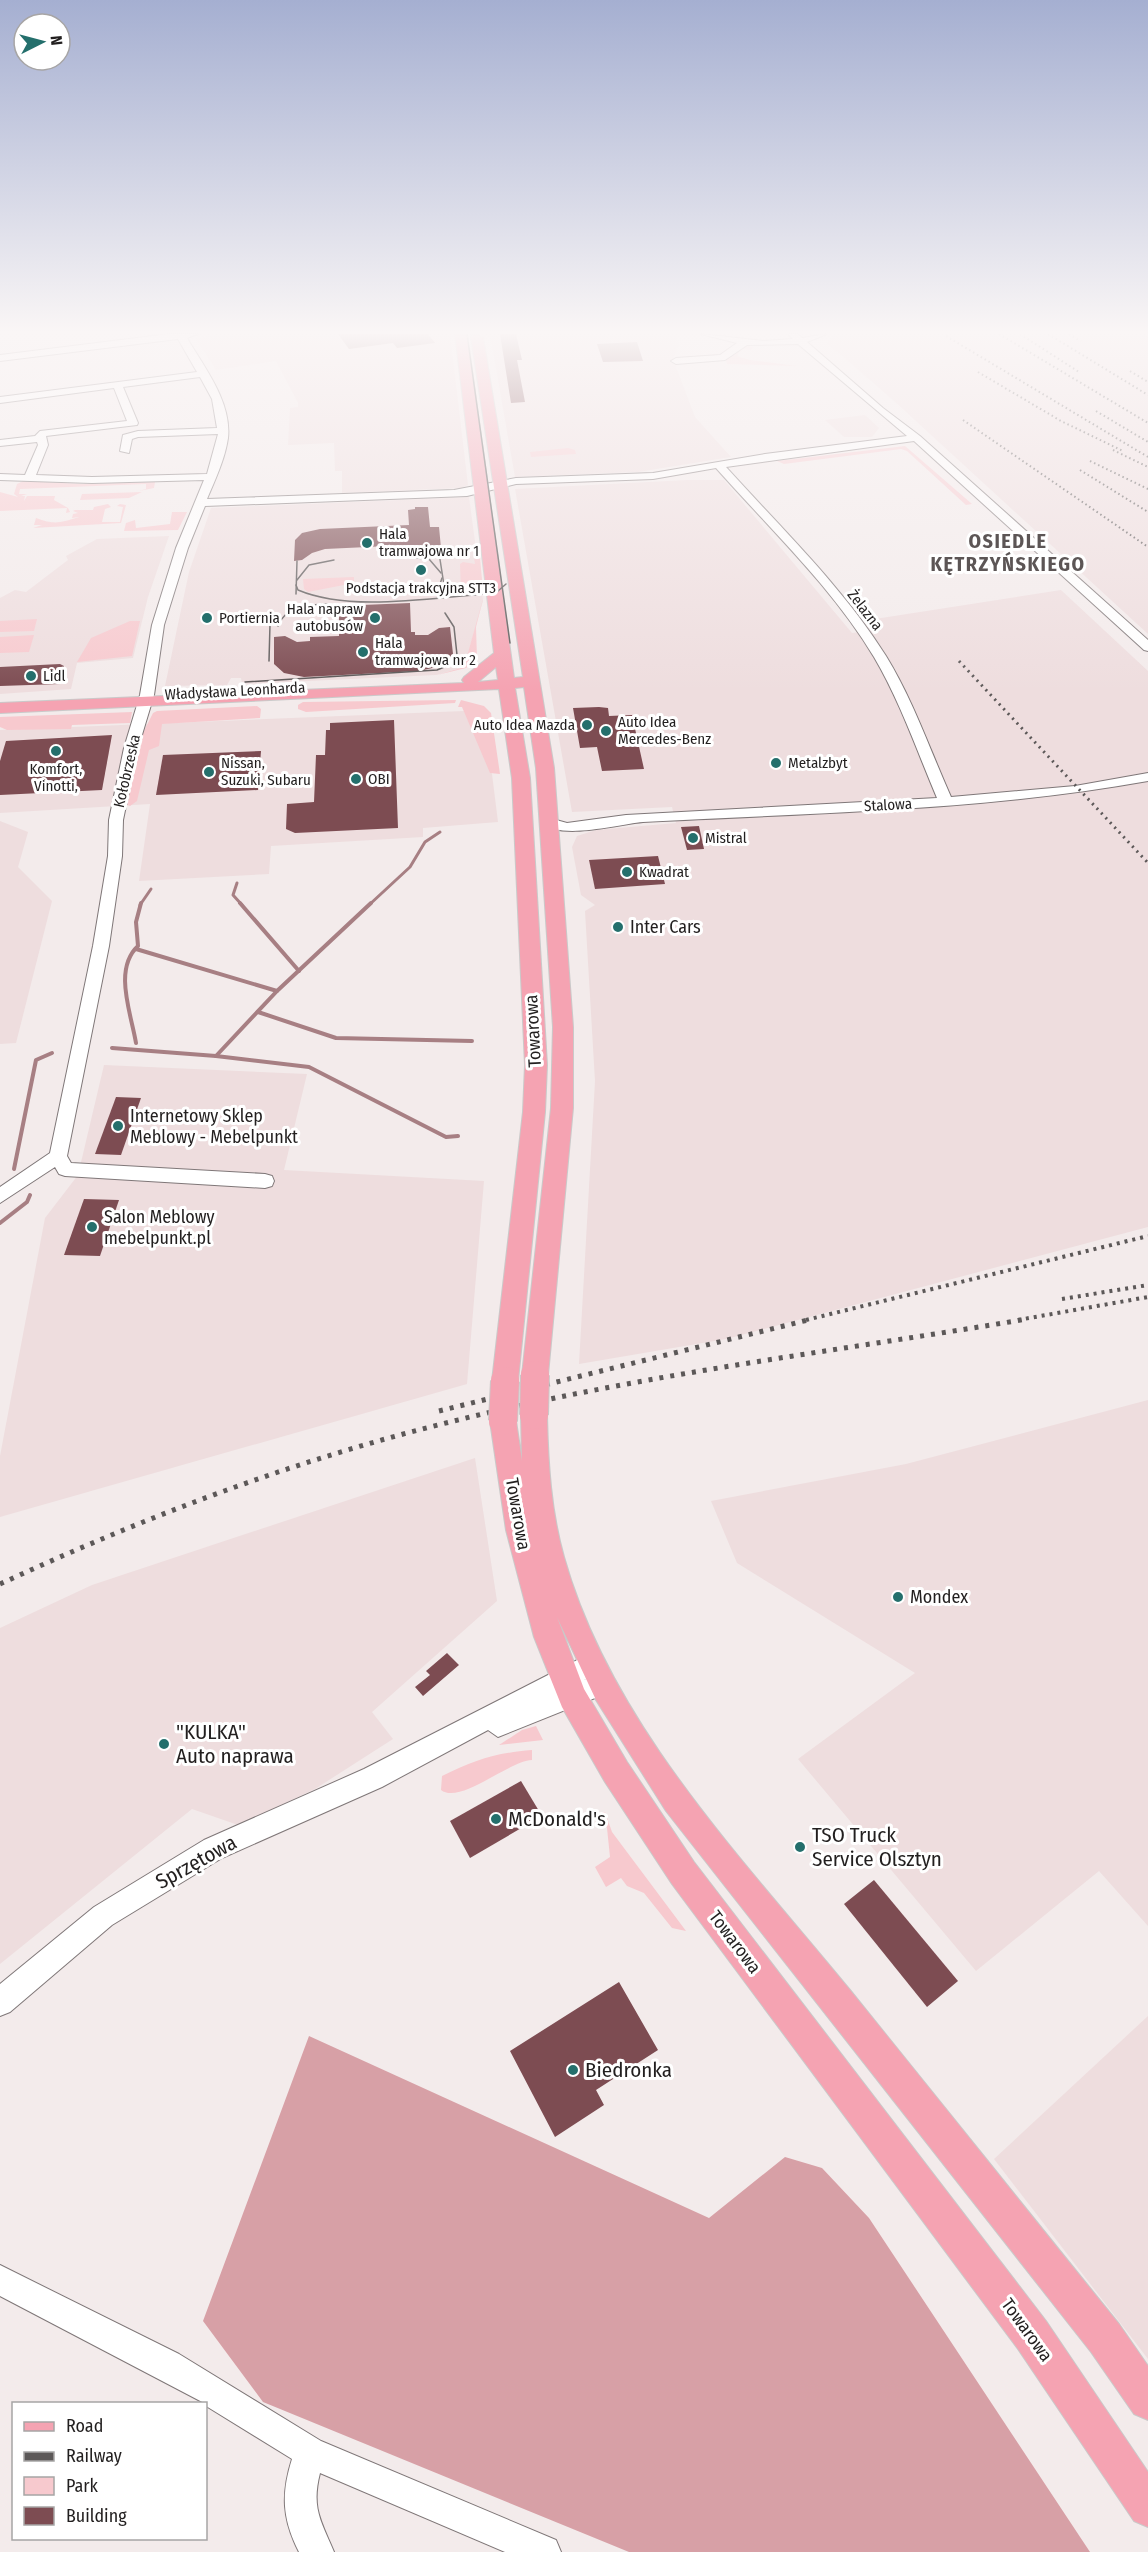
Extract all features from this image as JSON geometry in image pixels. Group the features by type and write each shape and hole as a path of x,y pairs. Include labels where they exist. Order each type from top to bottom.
{"main road":[{"name":"Towarowa","path":"476,453 495,610 521,778 536,1087 503,1421 512,1489 524,1549 548,1637 582,1681 638,1743 710,1843 1105,2338 1148,2400"},
{"name":"Towarowa","path":"496,453 548,802 564,1072 535,1376 536,1473 544,1529 582,1681 616,1772 683,1874 1032,2335 1148,2507"},
{"path":"467,684 503,653"},
{"name":"Władysława Leonharda","path":"0,706 531,682"},
{"name":"Władysława Leonharda","path":"467,684 511,703"},
{"path":"526,1197 529,1205 536,1209 545,1209 552,1204"}],"street":[{"path":"29,478 40,453"},
{"name":"Kołobrzeska","path":"58,1156 101,946 115,856 116,820 131,748 146,699 166,596 219,453"},
{"path":"200,503 470,492 501,484 653,476 718,464 801,453"},
{"path":"933,453 1148,647"},
{"name":"Żelazna","path":"718,464 832,593 870,641 885,667 946,802"},
{"path":"0,477 92,480 211,477"},
{"name":"Stalowa","path":"524,823 946,802 1075,790 1148,777"},
{"path":"548,802 569,822 550,845"},
{"path":"0,1196 58,1156 65,1169 265,1181"},
{"name":"Sprzętowa","path":"0,2002 104,1916 213,1849 582,1681"},
{"path":"0,2280 168,2365 310,2452 544,2552"},
{"path":"310,2452 297,2497 304,2532 317,2552"}],"shaded area":[{"path":"334,453 464,453 468,485 461,488 342,493 342,471 335,471"},
{"path":"511,453 727,453 731,457 638,472 515,477"},
{"path":"951,453 1148,453 1148,634"},
{"path":"724,480 852,633 869,631 862,621 1061,590 1148,671 1148,1227 726,1339 579,1364 595,1081 585,911 595,905 581,895 572,847 577,836 596,830 676,823 672,807 572,812 515,489"},
{"path":"469,497 483,601 464,667 436,675 242,684 241,678 231,678 227,685 165,686 189,572 211,508"},
{"path":"169,536 148,597 133,658 77,663 71,689 0,694 0,598 15,590 26,592 68,560 66,556 97,539"},
{"path":"464,711 492,774 498,822 423,828 423,837 271,846 269,874 139,881 150,804 0,813 0,730"},
{"path":"0,821 28,832 18,867 52,901 16,1043 0,1044"},
{"path":"104,1065 307,1074 284,1170 484,1181 467,1384 0,1517 0,1456 45,1218 78,1175"},
{"path":"1148,1400 1148,1926 1099,1871 976,1971 798,1759 915,1673 737,1563 711,1501 906,1464"},
{"path":"475,1458 497,1601 372,1712 393,1739 315,1789 238,1825 192,1809 0,1964 0,1628 92,1585"},
{"path":"1148,2016 1148,2359 994,2159"},
{"path":"309,2036 709,2218 785,2157 822,2168 869,2218 1090,2552 629,2552 263,2402 203,2321"}],"green space":[{"path":"530,453 576,454 531,457"},
{"path":"844,453 869,453 784,464 777,461"},
{"path":"909,453 913,453 972,504 966,505"},
{"path":"23,481 82,484 155,482 154,488 139,491 146,489 146,484 20,489 19,494 27,494 21,496 25,496 24,501 27,496 55,496 54,500 68,508 70,512 66,513 67,508 0,511 0,492 18,497 14,494 17,484"},
{"path":"142,492 129,498 80,500 82,494"},
{"path":"108,504 111,507 105,509 102,522 120,522 123,507 117,506 120,504 126,505 121,523 33,528 42,525 34,525 36,518 48,522 62,522 79,517 72,518 73,514 78,513 73,511 75,510 93,510 94,507"},
{"path":"172,512 187,512 178,530 124,531 126,523 135,520 136,528 170,524"},
{"path":"474,558 480,558 483,590 461,591 460,564 463,562 475,564"},
{"path":"354,577 354,583 308,592 304,589 303,579"},
{"path":"484,595 476,627 477,659 466,668 437,675 464,667"},
{"path":"37,619 34,631 0,632 0,621"},
{"path":"130,621 140,621 132,656 77,662 91,638"},
{"path":"34,635 29,652 0,653 0,637"},
{"path":"456,700 455,703 306,712 298,709 298,705 303,702"},
{"path":"461,700 484,706 491,713 500,774 490,773 462,707 458,707"},
{"path":"257,706 261,709 260,718 162,724 159,746 149,750 137,801 130,806 125,804 136,747 153,713"},
{"path":"132,712 130,723 72,725 71,729 7,730 0,727 0,717"},
{"path":"536,1726 543,1740 499,1745 522,1730"},
{"path":"532,1750 532,1760 510,1767 472,1787 460,1792 449,1793 441,1790 442,1776 454,1770 496,1755"},
{"path":"600,1812 605,1812 612,1832 686,1931 672,1928 644,1893 627,1886 621,1878 606,1887 595,1867 610,1857 607,1828"}],"building":[{"name":"Hala tramwajowa nr 1","path":"415,507 428,507 430,527 439,527 441,548 410,545 325,549 312,553 302,560 294,561 295,540 302,533 320,529 409,525 408,510 415,509"},
{"name":"Hala tramwajowa nr 2","path":"410,603 411,632 415,632 415,635 428,635 439,628 450,627 453,654 441,666 419,671 304,677 284,673 274,664 274,637 285,636 297,642 310,641 310,637 339,636 339,606"},
{"name":"Lidl","path":"60,664 64,666 60,684 0,686 0,667"},
{"name":"Auto Idea Mercedes-Benz","path":"573,708 608,708 609,716 632,715 644,769 602,771 597,747 580,748"},
{"name":"OBI","path":"394,720 398,828 295,833 286,829 287,804 314,802 316,755 325,755 326,730 330,730 330,723"},
{"path":"112,735 102,790 0,795 0,761 6,741"},
{"name":"Nissan, Suzuki, Subaru","path":"261,751 258,790 156,795 163,755"},
{"name":"Mistral","path":"699,826 704,849 687,850 681,827"},
{"name":"Kwadrat","path":"658,856 665,884 595,889 589,860"},
{"name":"Internetowy Sklep Meblowy - Mebelpunkt","path":"116,1097 141,1098 121,1155 95,1154"},
{"name":"Salon Meblowy mebelpunkt.pl","path":"84,1199 119,1200 100,1256 64,1255"},
{"path":"447,1653 459,1665 423,1696 415,1687 430,1675 426,1671"},
{"name":"McDonald's","path":"521,1781 542,1816 470,1858 450,1821"},
{"path":"874,1880 958,1981 927,2007 844,1904"},
{"name":"Biedronka","path":"619,1982 658,2050 596,2090 604,2105 555,2137 510,2051"}],"waterway":[{"path":"369,905 410,867 425,842 440,832"},
{"path":"237,883 233,895 242,905"},
{"path":"141,904 151,889"},
{"path":"240,903 299,971"},
{"path":"299,971 371,903"},
{"path":"136,1043 125,979 126,967 138,946 136,922 141,904"},
{"path":"136,949 277,991"},
{"path":"277,991 299,971"},
{"path":"216,1056 277,991"},
{"path":"258,1012 336,1038 472,1041"},
{"path":"112,1048 216,1056"},
{"path":"14,1169 36,1060 52,1053"},
{"path":"216,1056 309,1067 446,1137 458,1136"},
{"path":"0,1223 27,1202 30,1195"}],"tram line":[{"path":"484,453 502,587"},
{"path":"439,553 444,585"},
{"path":"402,557 429,559 441,573"},
{"path":"297,580 309,565 334,560"},
{"path":"296,586 297,561"},
{"path":"425,594 439,587 442,578"},
{"path":"502,587 506,584"},
{"path":"296,586 296,594"},
{"path":"296,586 298,590 319,597 365,602 485,594 498,591 502,587"},
{"path":"502,587 510,643"},
{"path":"278,626 286,614 298,607 327,604"},
{"path":"245,682 437,670 449,665 457,655 454,627 445,613"},
{"path":"269,661 270,624 275,615"}],"railway":[{"path":"1011,453 1148,547"},
{"path":"1119,453 1148,467"},
{"path":"1141,453 1148,457"},
{"path":"1090,461 1148,489"},
{"path":"1080,470 1148,512"},
{"path":"959,661 1148,863"},
{"path":"806,1320 1148,1236"},
{"path":"1062,1299 1148,1285"},
{"path":"1018,1320 1148,1297"},
{"path":"439,1411 812,1319"},
{"path":"0,1584 108,1536 217,1494 328,1456 442,1424 660,1378 1027,1319"}],"place":[{"name":"Hala tramwajowa nr 1","path":"367,543"},
{"name":"Podstacja trakcyjna STT3","path":"421,570"},
{"name":"Portiernia","path":"207,618"},
{"name":"Hala napraw autobusów","path":"375,618"},
{"name":"Hala tramwajowa nr 2","path":"363,652"},
{"name":"Lidl","path":"31,676"},
{"name":"Auto Idea Mazda","path":"587,725"},
{"name":"Auto Idea Mercedes-Benz","path":"606,731"},
{"name":"Komfort, Vinotti,","path":"56,751"},
{"name":"Metalzbyt","path":"776,763"},
{"name":"Nissan, Suzuki, Subaru","path":"209,772"},
{"name":"OBI","path":"356,779"},
{"name":"Mistral","path":"693,838"},
{"name":"Kwadrat","path":"627,872"},
{"name":"Inter Cars","path":"618,927"},
{"name":"Internetowy Sklep Meblowy - Mebelpunkt","path":"118,1126"},
{"name":"Salon Meblowy mebelpunkt.pl","path":"92,1227"},
{"name":"Mondex","path":"898,1597"},
{"name":"\"KULKA\" Auto naprawa","path":"164,1744"},
{"name":"McDonald's","path":"496,1819"},
{"name":"TSO Truck Service Olsztyn","path":"800,1847"},
{"name":"Biedronka","path":"573,2070"}],"district":[{"name":"OSIEDLE KĘTRZYŃSKIEGO","path":"1008,552"}]}
